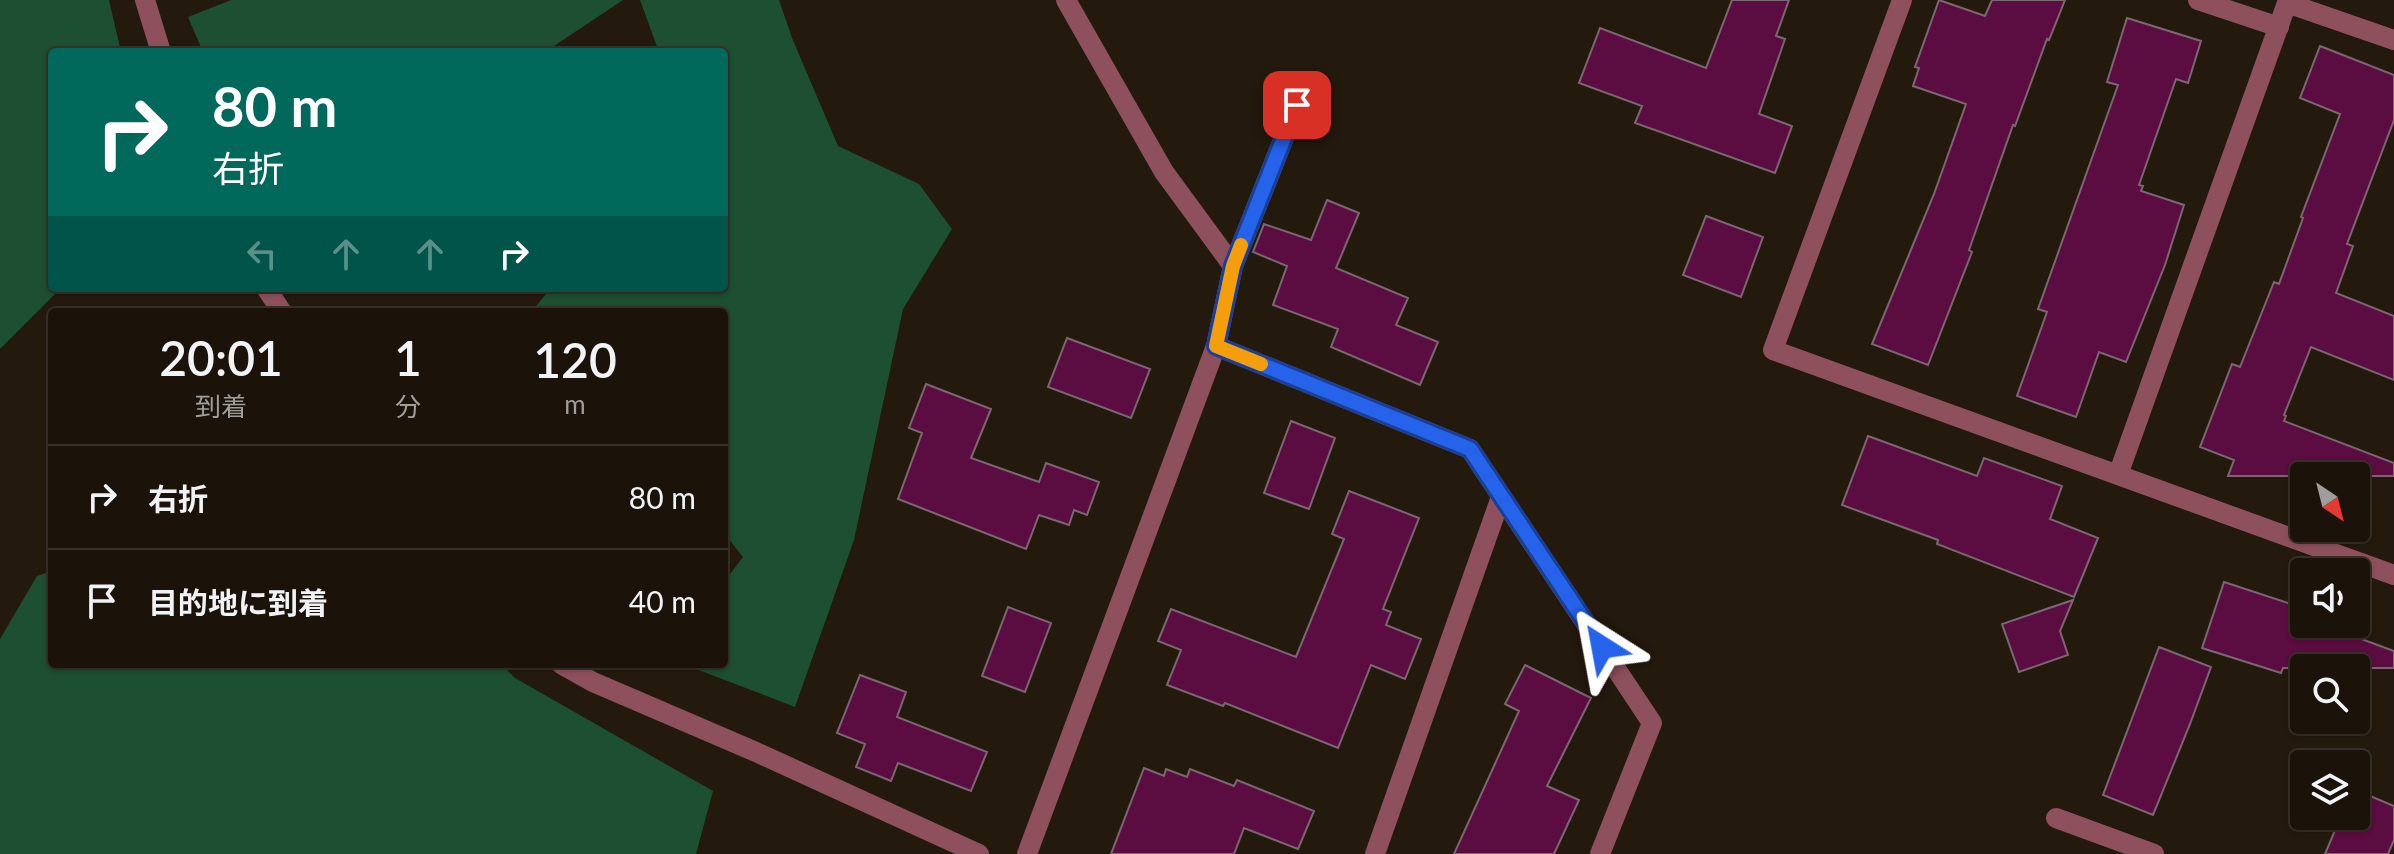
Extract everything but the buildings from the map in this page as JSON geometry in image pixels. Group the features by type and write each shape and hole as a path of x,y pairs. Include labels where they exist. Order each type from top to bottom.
{"street":[{"path":"145,0 160,48"},
{"path":"1066,0 1164,172 1233,266"},
{"path":"1902,0 1773,350 2394,575"},
{"path":"2198,0 2279,27"},
{"path":"2118,475 2288,2 2394,40"},
{"path":"1027,854 1216,346 1233,266 1297,105"},
{"path":"1216,346 1470,449 1652,723 1600,854"},
{"path":"1375,854 1501,497"},
{"path":"568,668 593,682 756,752 979,854"},
{"path":"2056,818 2154,854"}],"green space":[{"path":"0,0 109,0 120,48 48,48 48,292 57,292 0,349"},
{"path":"231,0 623,0 551,48 201,48 188,17"},
{"path":"640,0 779,0 838,146 919,184 952,229 903,309 854,540 795,707 693,668 728,668 728,577 743,557 728,538 728,308 534,308 548,292 728,292 728,48 658,48"},
{"path":"48,572 48,668 505,668 515,678 713,791 696,854 0,854 0,639 37,576"}],"slow traffic":[{"path":"1241,245 1233,266 1216,346 1261,364"}],"route":[{"path":"1297,105 1233,266 1216,346 1470,449 1602,647"}]}
